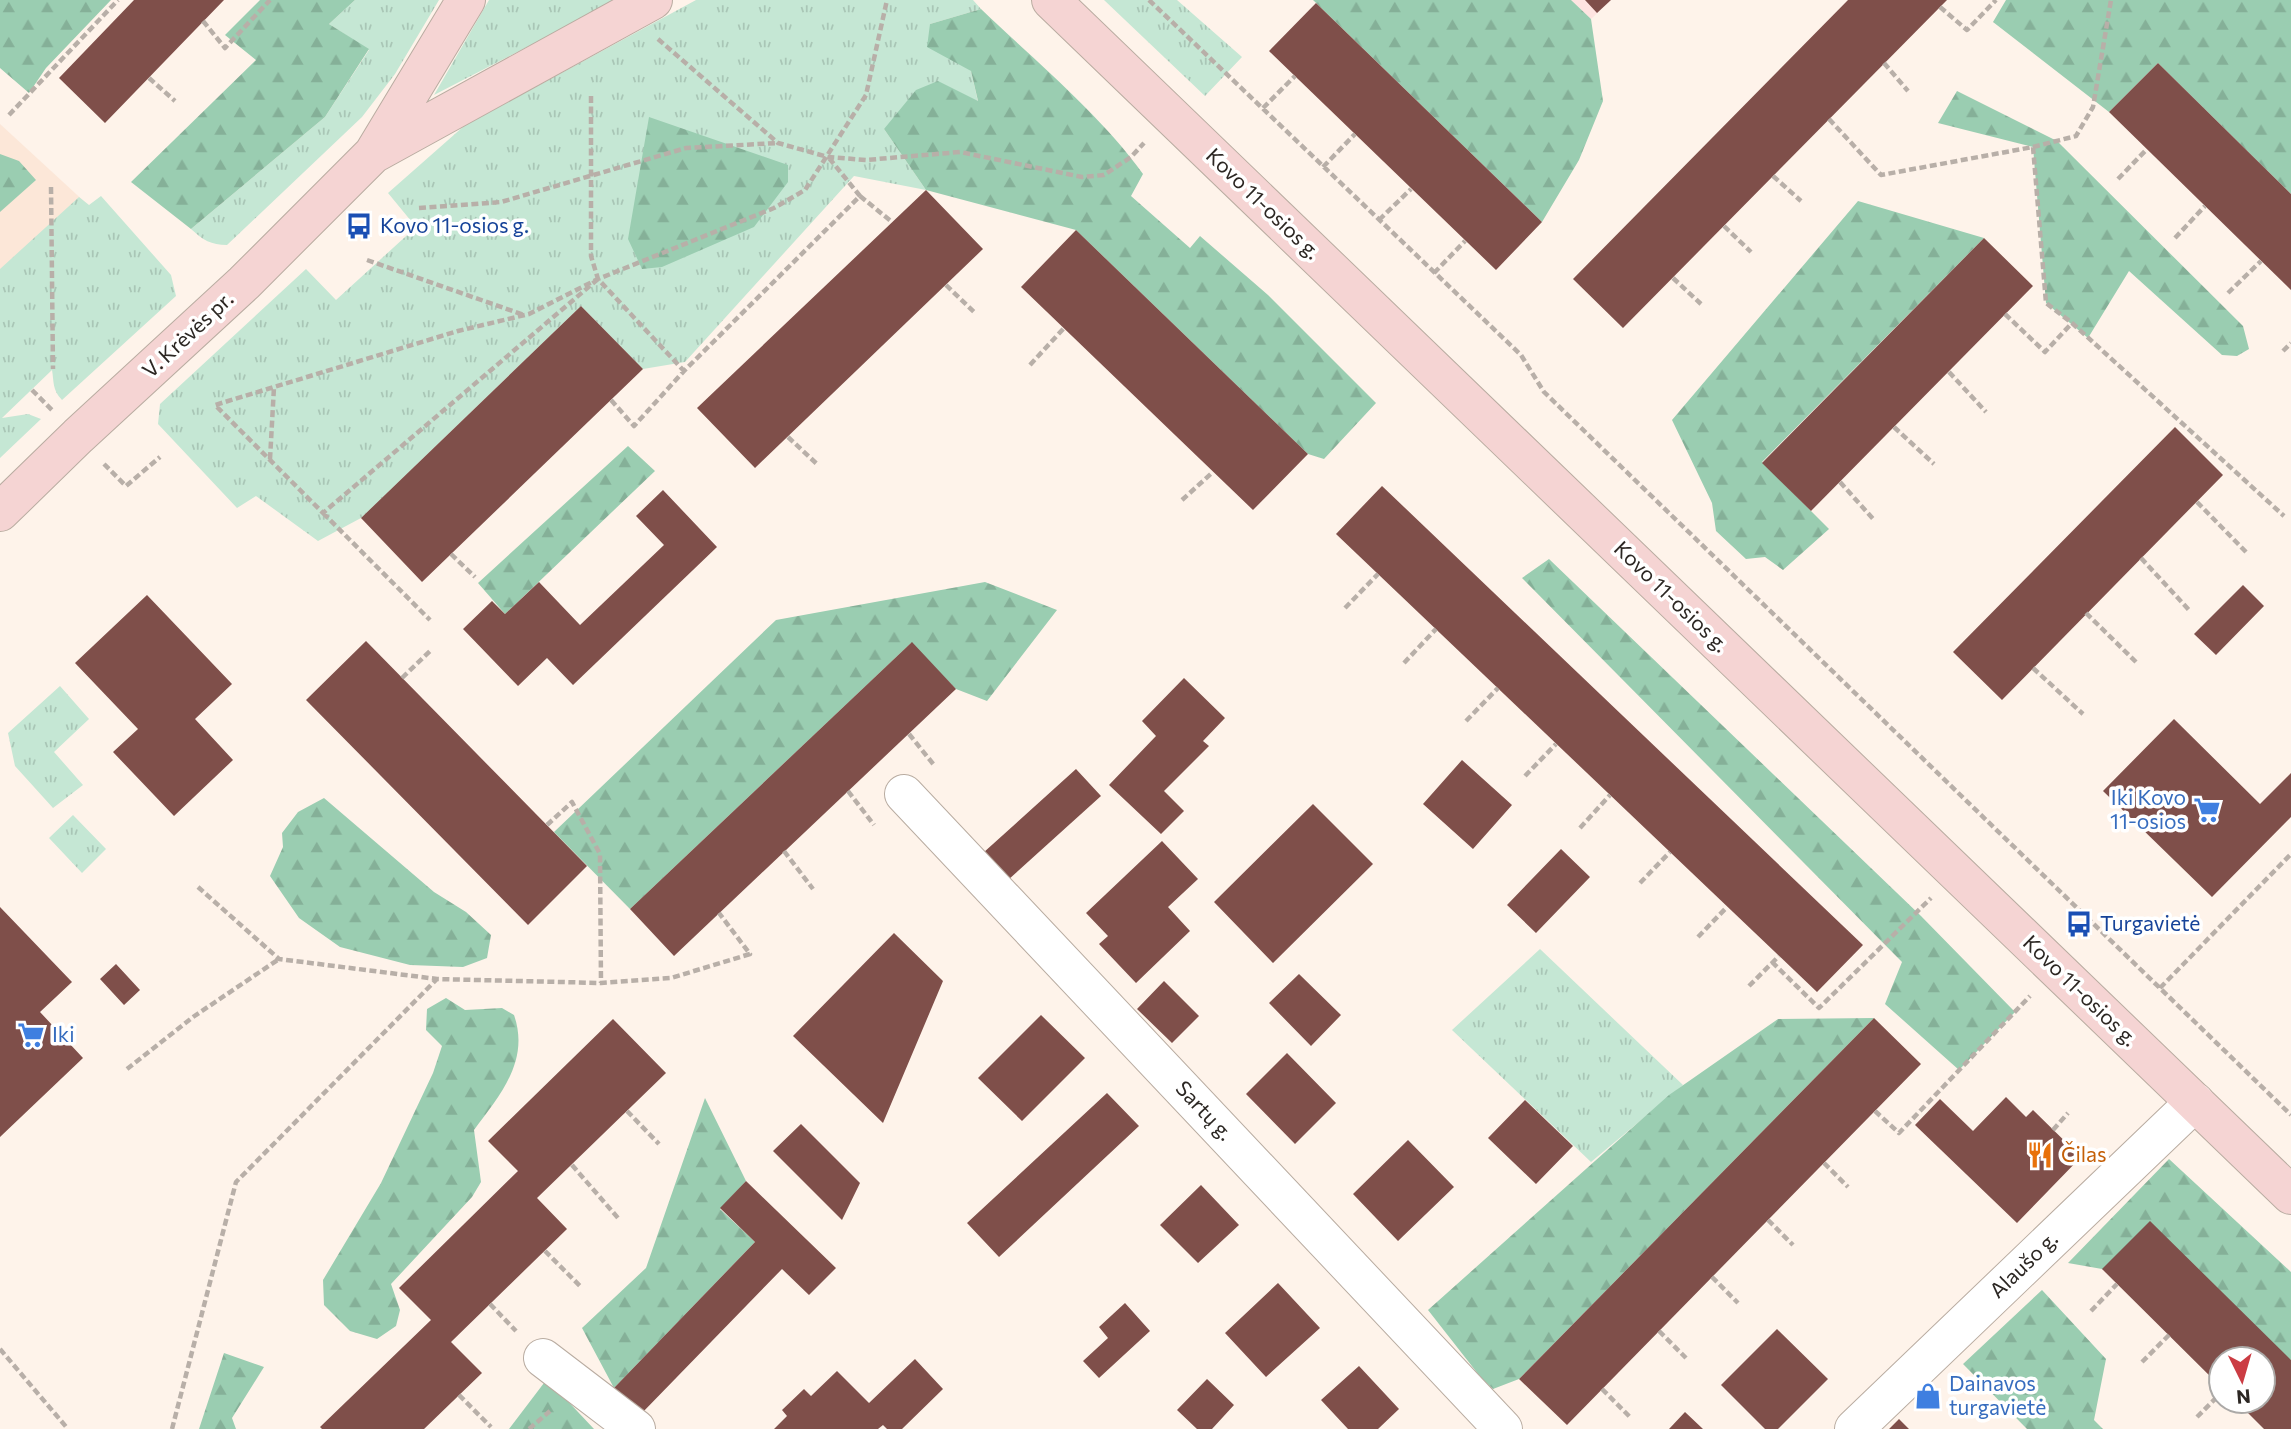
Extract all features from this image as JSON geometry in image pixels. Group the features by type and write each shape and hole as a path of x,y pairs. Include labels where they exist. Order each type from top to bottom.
{"main road":[{"name":"V. Krėvės pr.","path":"0,512 243,283 373,154 466,0"},
{"name":"Kovo 11-osios g.","path":"1051,0 2291,1195"},
{"name":"V. Krėvės pr.","path":"373,154 643,6"}],"street":[{"name":"Sartų g.","path":"904,794 1503,1429"},
{"name":"Alaušo g.","path":"1854,1429 2195,1101"},
{"path":"542,1357 636,1429"}],"path":[{"path":"9,115 118,0"},
{"path":"203,21 225,48 270,0"},
{"path":"430,620 215,405 458,331 524,315 598,279 774,208 805,190 866,95 887,0"},
{"path":"1149,0 1521,355 1544,392 2291,1115"},
{"path":"1940,7 1967,30 1996,0"},
{"path":"1829,119 1881,175 2033,147 2076,136 2093,107 2111,0"},
{"path":"643,6 668,50 778,143"},
{"path":"1884,63 1908,92"},
{"path":"1263,108 1295,76"},
{"path":"149,79 175,101"},
{"path":"591,96 591,256 598,279 684,371"},
{"path":"419,208 501,202 686,148 778,143 828,157 866,160 960,152 1082,177 1104,175 1130,157 1172,116"},
{"path":"1323,167 1355,134"},
{"path":"2033,147 2046,303 2284,516"},
{"path":"2118,179 2147,149"},
{"path":"828,157 860,196 892,222"},
{"path":"1773,176 1801,201"},
{"path":"51,187 53,369"},
{"path":"1379,220 1411,188"},
{"path":"611,400 634,426 684,371 860,196"},
{"path":"2175,238 2205,206"},
{"path":"1724,226 1751,252"},
{"path":"1434,273 1465,241"},
{"path":"367,260 524,315"},
{"path":"2228,293 2261,261"},
{"path":"1673,278 1701,304"},
{"path":"323,513 598,279"},
{"path":"946,285 975,313"},
{"path":"2005,314 2045,352 2071,323"},
{"path":"1030,365 1064,328"},
{"path":"2283,351 2291,343"},
{"path":"1949,372 1986,412"},
{"path":"270,459 274,387"},
{"path":"1894,427 1934,464"},
{"path":"788,437 818,465"},
{"path":"1182,500 1213,472"},
{"path":"1840,482 1875,521"},
{"path":"2197,502 2247,553"},
{"path":"451,554 475,577"},
{"path":"2141,558 2189,610"},
{"path":"1345,608 1378,574"},
{"path":"2086,614 2136,662"},
{"path":"1404,663 1436,629"},
{"path":"402,678 430,650"},
{"path":"2033,668 2083,714"},
{"path":"1466,721 1498,688"},
{"path":"909,734 934,765"},
{"path":"1525,776 1556,744"},
{"path":"848,791 874,825"},
{"path":"1580,828 1610,796"},
{"path":"547,825 572,802 600,854 601,983"},
{"path":"784,851 813,889"},
{"path":"1640,883 1670,852"},
{"path":"2160,988 2291,854"},
{"path":"1772,962 1819,1008 1957,873"},
{"path":"198,887 279,959 438,979 601,983 671,978 750,954 719,913"},
{"path":"1698,937 1727,906"},
{"path":"1749,986 1779,956"},
{"path":"127,1069 193,1017 279,959"},
{"path":"1875,1111 1899,1133 2056,968"},
{"path":"172,1429 236,1182 438,979"},
{"path":"627,1111 659,1143"},
{"path":"2053,1130 2068,1113"},
{"path":"1824,1163 1848,1187"},
{"path":"572,1165 618,1218"},
{"path":"1768,1220 1793,1245"},
{"path":"545,1251 581,1287"},
{"path":"1712,1277 1738,1303"},
{"path":"2091,1311 2117,1284"},
{"path":"1659,1331 1686,1359"},
{"path":"2142,1362 2169,1335"},
{"path":"0,1349 68,1429"},
{"path":"1602,1389 1630,1417"},
{"path":"459,1395 491,1427"},
{"path":"2197,1417 2207,1407"}],"shaded area":[{"path":"1571,0 1611,0 1591,19"},
{"path":"0,124 139,252 0,388"}],"green space":[{"path":"0,0 111,0 46,68 29,93 0,68"},
{"path":"260,0 355,0 329,24 369,49 325,117 191,229 131,182 256,60 225,35"},
{"path":"355,0 439,0 395,74 362,117 227,245 203,239 191,229 325,117 369,50 329,24"},
{"path":"489,0 618,0 434,95"},
{"path":"696,0 973,0 981,9 930,24 971,71 978,102 884,129 926,190 854,176 685,362 643,369 581,306 361,518 318,541 256,496 237,508 158,424 160,404 306,269 336,300 416,227 388,193 464,126"},
{"path":"1104,0 1177,0 1242,57 1205,96"},
{"path":"1313,0 1571,0 1591,19 1603,101 1579,160 1542,222"},
{"path":"2006,0 2291,0 2291,194 2158,63 2109,112 1993,22"},
{"path":"981,9 1087,109 1126,152 1143,174 1131,196 1190,248 1200,236 1268,295 1376,403 1324,459 1308,454 1076,230 926,190 884,129 916,90 938,81 978,101 971,71 927,47 930,24"},
{"path":"1957,91 2057,141 2243,326 2249,349 2237,356 2222,355 2129,271 2088,338 2046,303 2033,147 1938,123"},
{"path":"649,117 788,165 788,182 754,227 662,267 642,269 628,239"},
{"path":"0,154 19,161 36,180 0,212"},
{"path":"101,196 171,275 176,296 62,400 55,389 52,370 2,418 28,414 41,419 0,458 0,269 79,197 89,205"},
{"path":"1858,201 1984,238 1762,462 1829,529 1783,570 1765,557 1746,559 1716,531 1712,503 1672,420"},
{"path":"628,446 655,471 505,614 478,583"},
{"path":"1549,559 1921,916 2015,1012 1959,1070 1885,1004 1902,962 1522,578"},
{"path":"985,582 1057,610 987,701 956,689 911,643 630,909 554,832 776,620"},
{"path":"60,686 89,719 54,752 83,785 53,808 15,766 8,733"},
{"path":"324,798 434,892 466,912 491,935 487,958 463,967 410,965 340,947 299,918 270,876 283,847 282,833 298,812"},
{"path":"73,815 106,849 82,873 49,838"},
{"path":"1540,949 1683,1085 1591,1162 1452,1030"},
{"path":"446,998 465,1010 502,1008 514,1015 518,1032 515,1062 510,1077 474,1130 481,1182 472,1197 391,1284 400,1310 396,1326 377,1339 350,1331 324,1305 323,1280 381,1183 433,1073 442,1046 426,1030 427,1009"},
{"path":"1874,1018 1519,1379 1493,1389 1482,1379 1428,1310 1669,1095 1778,1019"},
{"path":"705,1098 746,1181 720,1209 755,1242 614,1388 582,1328 646,1268"},
{"path":"2169,1159 2291,1272 2291,1360 2277,1353 2277,1345 2260,1345 2102,1269 2068,1263"},
{"path":"2042,1290 2106,1359 2094,1420 2103,1429 2027,1429 1963,1364"},
{"path":"224,1353 264,1367 232,1418 236,1429 199,1429"},
{"path":"547,1379 594,1429 509,1429"}],"building":[{"path":"134,0 224,0 105,123 59,78"},
{"path":"1585,0 1611,0 1597,13"},
{"path":"1848,0 1947,0 1623,328 1573,279"},
{"path":"1316,3 1542,222 1496,270 1269,51"},
{"path":"2158,63 2291,194 2291,290 2109,112"},
{"path":"926,190 983,249 755,468 697,408"},
{"path":"1076,230 1308,454 1253,510 1021,287"},
{"path":"1984,238 2033,286 1811,511 1762,463"},
{"path":"581,306 643,369 422,582 361,518"},
{"path":"2175,427 2223,475 2002,700 1953,652"},
{"path":"1382,486 1863,945 1817,992 1336,534"},
{"path":"663,490 717,547 573,685 547,658 518,686 463,629 492,601 505,614 539,582 580,625 664,545 636,516"},
{"path":"2243,585 2264,606 2216,655 2194,634"},
{"path":"147,595 232,684 195,719 233,760 174,816 113,752 138,729 75,663"},
{"path":"366,641 587,866 528,925 306,700"},
{"path":"912,642 956,689 674,956 630,909"},
{"path":"1184,678 1225,718 1203,741 1209,746 1164,791 1184,811 1161,834 1109,785 1156,736 1142,721"},
{"name":"Iki Kovo 11-osios","path":"2174,719 2260,804 2291,773 2291,817 2212,897 2103,791"},
{"path":"1462,760 1512,805 1473,849 1423,804"},
{"path":"1076,769 1101,796 1008,880 983,853"},
{"path":"1313,804 1373,864 1273,963 1214,902"},
{"path":"1162,841 1198,879 1168,907 1190,931 1136,983 1099,944 1108,936 1086,913"},
{"path":"1561,849 1590,877 1536,933 1507,905"},
{"name":"Iki","path":"0,907 72,982 40,1012 83,1058 0,1137"},
{"path":"894,933 943,981 883,1123 793,1036"},
{"path":"116,964 140,990 124,1005 100,979"},
{"path":"1299,974 1341,1015 1311,1046 1269,1003"},
{"path":"1164,981 1199,1016 1172,1043 1137,1009"},
{"path":"1041,1015 1085,1058 1022,1121 978,1078"},
{"path":"1874,1018 1921,1064 1567,1425 1519,1379"},
{"path":"613,1019 666,1073 537,1198 567,1229 451,1342 482,1373 424,1429 322,1429 320,1427 431,1320 399,1288 518,1171 488,1141"},
{"path":"1287,1053 1336,1103 1295,1144 1246,1094"},
{"path":"1107,1093 1139,1126 999,1257 967,1223"},
{"path":"2006,1097 2026,1117 2033,1110 2081,1157 2017,1223 1915,1125 1940,1099 1973,1131"},
{"path":"1525,1100 1573,1146 1536,1184 1488,1138"},
{"path":"801,1124 860,1183 842,1220 773,1151"},
{"path":"1408,1140 1454,1187 1398,1241 1353,1194"},
{"path":"746,1181 836,1268 809,1295 782,1269 641,1414 614,1388 755,1242 720,1208"},
{"path":"1201,1185 1239,1225 1198,1263 1160,1225"},
{"path":"2150,1221 2276,1345 2207,1345 2207,1373 2102,1269"},
{"path":"1278,1283 1320,1328 1266,1377 1225,1333"},
{"path":"1125,1303 1150,1331 1099,1378 1083,1361 1108,1338 1099,1327"},
{"path":"1777,1329 1828,1379 1778,1429 1765,1429 1721,1385"},
{"path":"2277,1346 2291,1360 2291,1429 2264,1429 2250,1415 2277,1415"},
{"path":"915,1359 943,1389 902,1429 887,1429 883,1425 878,1429 774,1429 787,1416 782,1410 804,1389 811,1396 837,1371 869,1403"},
{"path":"1359,1366 1399,1409 1378,1429 1348,1429 1321,1400"},
{"path":"1207,1379 1234,1405 1212,1429 1197,1429 1177,1410"},
{"path":"1685,1412 1703,1429 1669,1429"},
{"path":"1899,1419 1909,1429 1889,1429"}],"place":[{"name":"Kovo 11-osios g.","path":"359,226"},
{"name":"Iki Kovo 11-osios","path":"2207,810"},
{"name":"Turgavietė","path":"2079,924"},
{"name":"Iki","path":"31,1035"},
{"name":"Čilas","path":"2040,1155"},
{"name":"Dainavos turgavietė","path":"1928,1396"}]}
